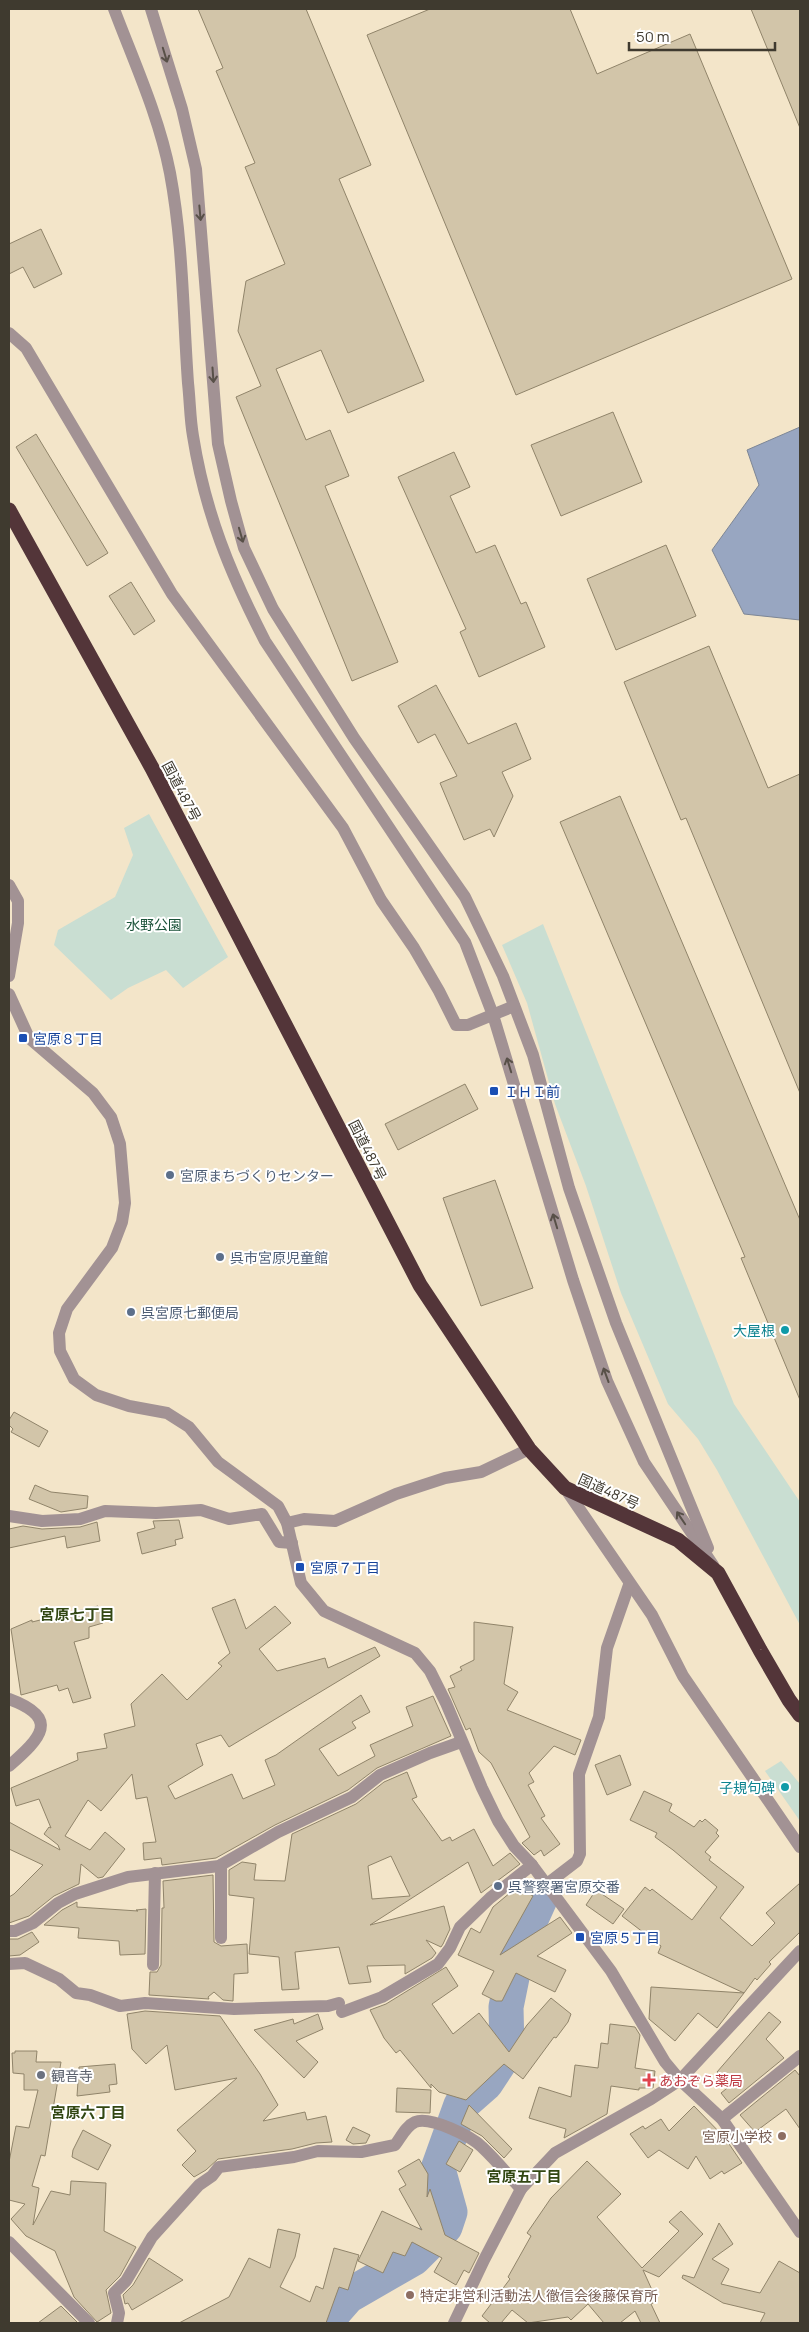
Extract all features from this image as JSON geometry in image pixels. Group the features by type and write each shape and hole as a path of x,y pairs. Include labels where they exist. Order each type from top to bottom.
{"highway":[{"name":"国道487号","path":"9,510 152,768 420,1285 529,1449 565,1488 678,1540 718,1573 760,1650 800,1715"}],"street":[{"path":"114,9 160,134 170,173 178,227 192,434 203,491 220,546 239,591 265,641 465,942 493,1014 573,1280 608,1381 644,1462 718,1573"},
{"path":"151,9 182,108 196,169 218,444 244,548 273,609 354,738 465,897 504,976 533,1055 569,1188 616,1323 718,1573"},
{"path":"9,333 26,348 172,594 343,828 381,900 414,948 456,1025 468,1025 514,1006"},
{"path":"9,885 18,901 18,923 9,976"},
{"path":"9,994 29,1038 94,1093 111,1117 120,1144 125,1203 122,1222 112,1248 67,1309 59,1333 60,1352 74,1380 96,1395 129,1406 167,1413 189,1427 218,1462 278,1506 287,1523 302,1583 324,1611 415,1653 430,1671 498,1821 514,1846 547,1884 611,1971 665,2062 680,2080 722,2119 800,2232"},
{"path":"287,1523 304,1519 335,1521 396,1494 445,1478 481,1472 529,1449"},
{"path":"565,1488 629,1585 652,1615 683,1676 800,1847"},
{"path":"9,1516 42,1521 80,1519 105,1511 156,1513 201,1510 229,1519 262,1514 279,1542 292,1543"},
{"path":"547,1884 577,1861 580,1854 579,1774 599,1717 607,1648 629,1585"},
{"path":"9,1699 36,1712 41,1720 40,1731 35,1740 9,1766"},
{"path":"9,1931 14,1931 33,1923 58,1903 75,1894 128,1877 221,1865 278,1832 352,1797 380,1775 430,1753 461,1742"},
{"path":"220,1938 221,1865"},
{"path":"9,1964 25,1962 59,1978 76,1993 90,1995 120,2006 145,2003 234,2008 328,2006 341,2008 382,1997 438,1964 450,1948 460,1928 490,1898 532,1865"},
{"path":"153,1965 155,1873"},
{"path":"454,2323 484,2260 522,2189 555,2153 651,2099 680,2080 800,1951"},
{"path":"722,2119 800,2056"},
{"path":"117,2323 119,2313 114,2293 126,2281 152,2237 199,2185 212,2176 219,2167 294,2158 318,2151 361,2152 395,2145 406,2129 416,2122 429,2121 452,2130 480,2145 522,2189"},
{"path":"9,2242 89,2323"}],"green space":[{"name":"水野公園","path":"149,814 228,957 183,988 166,970 128,988 111,1000 54,945 58,930 115,897 133,855 124,828"},
{"path":"543,924 734,1404 800,1502 800,1625 717,1470 698,1439 668,1404 621,1293 586,1186 555,1104 527,1003 502,945"},
{"path":"781,1761 800,1784 800,1821 765,1771"}],"water":[{"path":"800,427 800,620 744,614 712,550 759,485 747,450"}],"building":[{"path":"198,9 306,9 371,165 339,179 424,381 348,413 321,350 276,369 306,440 330,430 349,476 325,486 398,662 352,681 236,397 261,386 238,331 246,281 285,264 245,167 255,163 216,71 223,68"},
{"path":"430,9 570,9 597,74 690,34 792,279 516,395 367,35"},
{"path":"751,9 800,9 800,128"},
{"path":"41,229 62,274 34,288 23,267 9,274 9,244"},
{"path":"613,412 642,482 561,516 531,445"},
{"path":"36,434 108,553 87,566 16,447"},
{"path":"454,452 470,487 450,496 476,553 495,545 521,604 526,602 545,647 479,677 460,632 466,629 398,477"},
{"path":"666,545 696,616 616,650 587,579"},
{"path":"131,582 155,621 134,635 109,596"},
{"path":"709,646 768,788 800,774 800,1093 686,818 681,820 624,682"},
{"path":"436,685 468,744 516,723 531,759 502,772 513,796 494,837 490,829 464,840 440,783 457,776 435,734 418,743 398,706"},
{"path":"620,796 800,1220 800,1400 741,1258 745,1257 560,822"},
{"path":"465,1084 478,1109 398,1150 385,1124"},
{"path":"495,1180 533,1288 481,1306 443,1198"},
{"path":"14,1412 48,1431 39,1447 11,1432 13,1429 9,1425 9,1420"},
{"path":"35,1485 51,1492 88,1496 87,1508 61,1512 29,1499"},
{"path":"179,1520 183,1538 175,1540 176,1545 142,1554 137,1533 155,1528 153,1521"},
{"path":"97,1522 100,1541 67,1548 65,1536 9,1548 9,1529 23,1526 42,1529 80,1527"},
{"path":"235,1599 246,1629 275,1606 291,1623 259,1649 277,1671 325,1658 328,1668 375,1647 380,1656 229,1747 221,1735 196,1744 203,1765 168,1786 175,1799 232,1774 243,1799 275,1785 265,1760 276,1755 361,1695 370,1712 352,1722 356,1728 319,1749 338,1776 375,1756 370,1745 413,1726 406,1707 433,1696 451,1736 377,1768 348,1790 275,1825 216,1858 162,1865 161,1858 144,1860 143,1843 156,1842 147,1797 136,1799 132,1774 101,1811 88,1800 65,1836 90,1850 105,1832 125,1849 103,1877 98,1878 81,1864 79,1884 54,1896 29,1916 9,1923 9,1897 43,1865 9,1849 9,1822 60,1850 58,1845 44,1834 49,1827 51,1828 39,1799 16,1806 11,1788 78,1760 77,1753 107,1748 104,1734 135,1726 131,1704 162,1674 187,1700 222,1666 218,1663 230,1653 212,1608"},
{"path":"98,1606 103,1623 89,1627 89,1638 74,1642 91,1698 73,1703 68,1688 59,1691 57,1685 21,1695 11,1629 32,1620 32,1622"},
{"path":"474,1622 513,1627 504,1684 518,1692 507,1710 581,1740 575,1755 554,1746 529,1773 534,1782 528,1785 545,1816 541,1818 560,1844 544,1856 541,1850 534,1855 522,1843 530,1837 491,1763 479,1752 470,1728 466,1730 448,1689 455,1687 450,1676 462,1670 460,1667 474,1660"},
{"path":"620,1755 631,1785 607,1795 595,1765"},
{"path":"407,1772 417,1797 412,1799 442,1841 450,1837 452,1841 474,1829 493,1866 510,1853 520,1864 481,1893 468,1862 370,1925 444,1906 450,1929 443,1944 441,1947 426,1940 436,1953 432,1958 405,1974 405,1965 367,1966 371,1982 349,1984 339,1947 295,1952 299,1989 282,1990 279,1957 249,1954 254,1898 229,1895 229,1870 242,1862 256,1864 254,1880 285,1881 292,1834 356,1804 384,1782","holes":["391,1856 410,1896 372,1899 368,1866"]},
{"path":"644,1791 672,1804 669,1811 694,1827 700,1820 702,1822 705,1819 718,1830 716,1833 719,1836 705,1852 711,1857 709,1860 744,1887 720,1918 752,1946 775,1923 766,1913 800,1883 800,1932 769,1962 771,1964 757,1980 755,1978 744,1993 658,1953 661,1946 622,1916 645,1887 650,1891 652,1889 692,1920 717,1887 655,1837 657,1833 630,1820"},
{"path":"213,1875 214,1942 221,1946 247,1944 248,1973 234,1974 233,2001 223,2000 214,1992 208,1997 209,1999 149,1995 150,1972 157,1972 161,1965 162,1908 164,1908 163,1881"},
{"path":"517,1887 533,1896 500,1955 560,1917 572,1933 537,1956 566,1970 555,1992 516,1973 502,2001 496,2001 482,1994 494,1971 458,1955 471,1928 480,1933 493,1907"},
{"path":"596,1890 624,1909 613,1924 586,1905"},
{"path":"77,1902 77,1907 138,1911 136,1910 146,1909 145,1954 120,1955 119,1941 78,1938 79,1928 44,1925 62,1910"},
{"path":"32,1932 39,1942 20,1955 9,1956 9,1939 18,1939"},
{"path":"446,1967 458,1986 432,2004 453,2034 479,2013 509,2052 527,2025 551,1998 571,2014 568,2022 556,2038 554,2037 523,2079 504,2064 466,2100 439,2092 431,2084 431,2088 400,2050 396,2053 384,2038 370,2010 386,2004"},
{"path":"651,1987 744,1993 717,2028 698,2013 675,2041 649,2019"},
{"path":"145,2011 220,2016 260,2074 278,2105 263,2121 305,2112 307,2120 326,2116 332,2142 218,2159 206,2170 194,2177 182,2165 196,2151 177,2130 237,2078 175,2090 167,2045 146,2064 132,2049 127,2014"},
{"path":"769,2012 781,2022 766,2039 784,2058 729,2103 721,2093 731,2085 717,2072"},
{"path":"318,2014 323,2029 296,2041 318,2062 304,2078 254,2030 293,2019 294,2024"},
{"path":"610,2024 635,2027 640,2035 635,2068 655,2071 653,2088 639,2088 639,2090 611,2086 607,2114 564,2138 566,2129 529,2118 539,2087 571,2097 575,2065 598,2068 601,2043 608,2044"},
{"path":"15,2051 37,2051 36,2062 61,2062 45,2156 41,2155 32,2186 39,2188 33,2225 51,2191 70,2195 71,2181 106,2183 104,2231 136,2247 120,2276 106,2290 111,2313 97,2322 74,2297 55,2251 26,2236 11,2219 25,2204 9,2200 9,2162 16,2126 29,2128 38,2090 24,2090 24,2074 13,2073 12,2053 15,2053"},
{"path":"115,2064 117,2084 109,2085 110,2092 77,2096 79,2067"},
{"path":"795,2070 800,2076 800,2129 786,2109 755,2132 740,2115"},
{"path":"397,2088 431,2090 430,2113 396,2112"},
{"path":"469,2105 512,2149 504,2158 482,2136 461,2124"},
{"path":"694,2106 725,2138 742,2163 724,2174 722,2171 710,2179 696,2156 688,2169 659,2150 648,2158 630,2134 643,2126 645,2129 661,2119 669,2131"},
{"path":"353,2127 370,2135 366,2143 353,2144 346,2140"},
{"path":"83,2130 111,2145 98,2170 72,2157 73,2150"},
{"path":"459,2141 473,2150 460,2172 446,2164"},
{"path":"419,2159 428,2174 427,2197 430,2189 445,2235 479,2253 469,2273 464,2270 456,2285 434,2272 442,2258 412,2242 405,2256 393,2252 383,2273 358,2261 382,2211 422,2230 399,2189 406,2185 398,2171"},
{"path":"587,2161 621,2194 597,2217 642,2268 679,2231 669,2222 681,2211 703,2234 659,2277 643,2270 657,2301 651,2304 660,2323 641,2323 635,2311 620,2323 604,2323 588,2304 571,2320 568,2317 528,2323 512,2310 501,2323 490,2323 482,2316 510,2279 508,2277 531,2236 527,2233 551,2198"},
{"path":"719,2223 733,2244 712,2259 729,2269 721,2284 760,2293 779,2261 800,2273 800,2323 760,2323 765,2313 723,2303 682,2278 683,2275 694,2278"},
{"path":"278,2229 300,2234 295,2257 280,2287 310,2302 316,2286 323,2289 334,2248 359,2255 348,2290 339,2287 326,2323 179,2323 229,2297 249,2258 270,2268"},
{"path":"149,2258 183,2280 132,2310 128,2303 125,2304 123,2295 133,2285"},
{"path":"61,2306 78,2323 38,2323"}],"waterway":[{"path":"329,2323 334,2312 348,2296 414,2258 445,2227 450,2212 438,2169 461,2105 486,2083 507,2051 506,2007 518,1948 541,1897"}],"place":[{"name":"宮原８丁目","path":"23,1038"},
{"name":"ＩＨＩ前","path":"494,1091"},
{"name":"宮原まちづくりセンター","path":"170,1175"},
{"name":"呉市宮原児童館","path":"220,1257"},
{"name":"呉宮原七郵便局","path":"131,1312"},
{"name":"大屋根","path":"785,1330"},
{"name":"宮原７丁目","path":"300,1567"},
{"name":"子規句碑","path":"785,1787"},
{"name":"呉警察署宮原交番","path":"498,1886"},
{"name":"宮原５丁目","path":"580,1937"},
{"name":"観音寺","path":"41,2075"},
{"name":"あおぞら薬局","path":"649,2080"},
{"name":"宮原小学校","path":"782,2136"},
{"name":"特定非営利活動法人徹信会後藤保育所","path":"410,2295"}],"district":[{"name":"宮原七丁目","path":"77,1614"},
{"name":"宮原六丁目","path":"88,2112"},
{"name":"宮原五丁目","path":"524,2176"}]}
